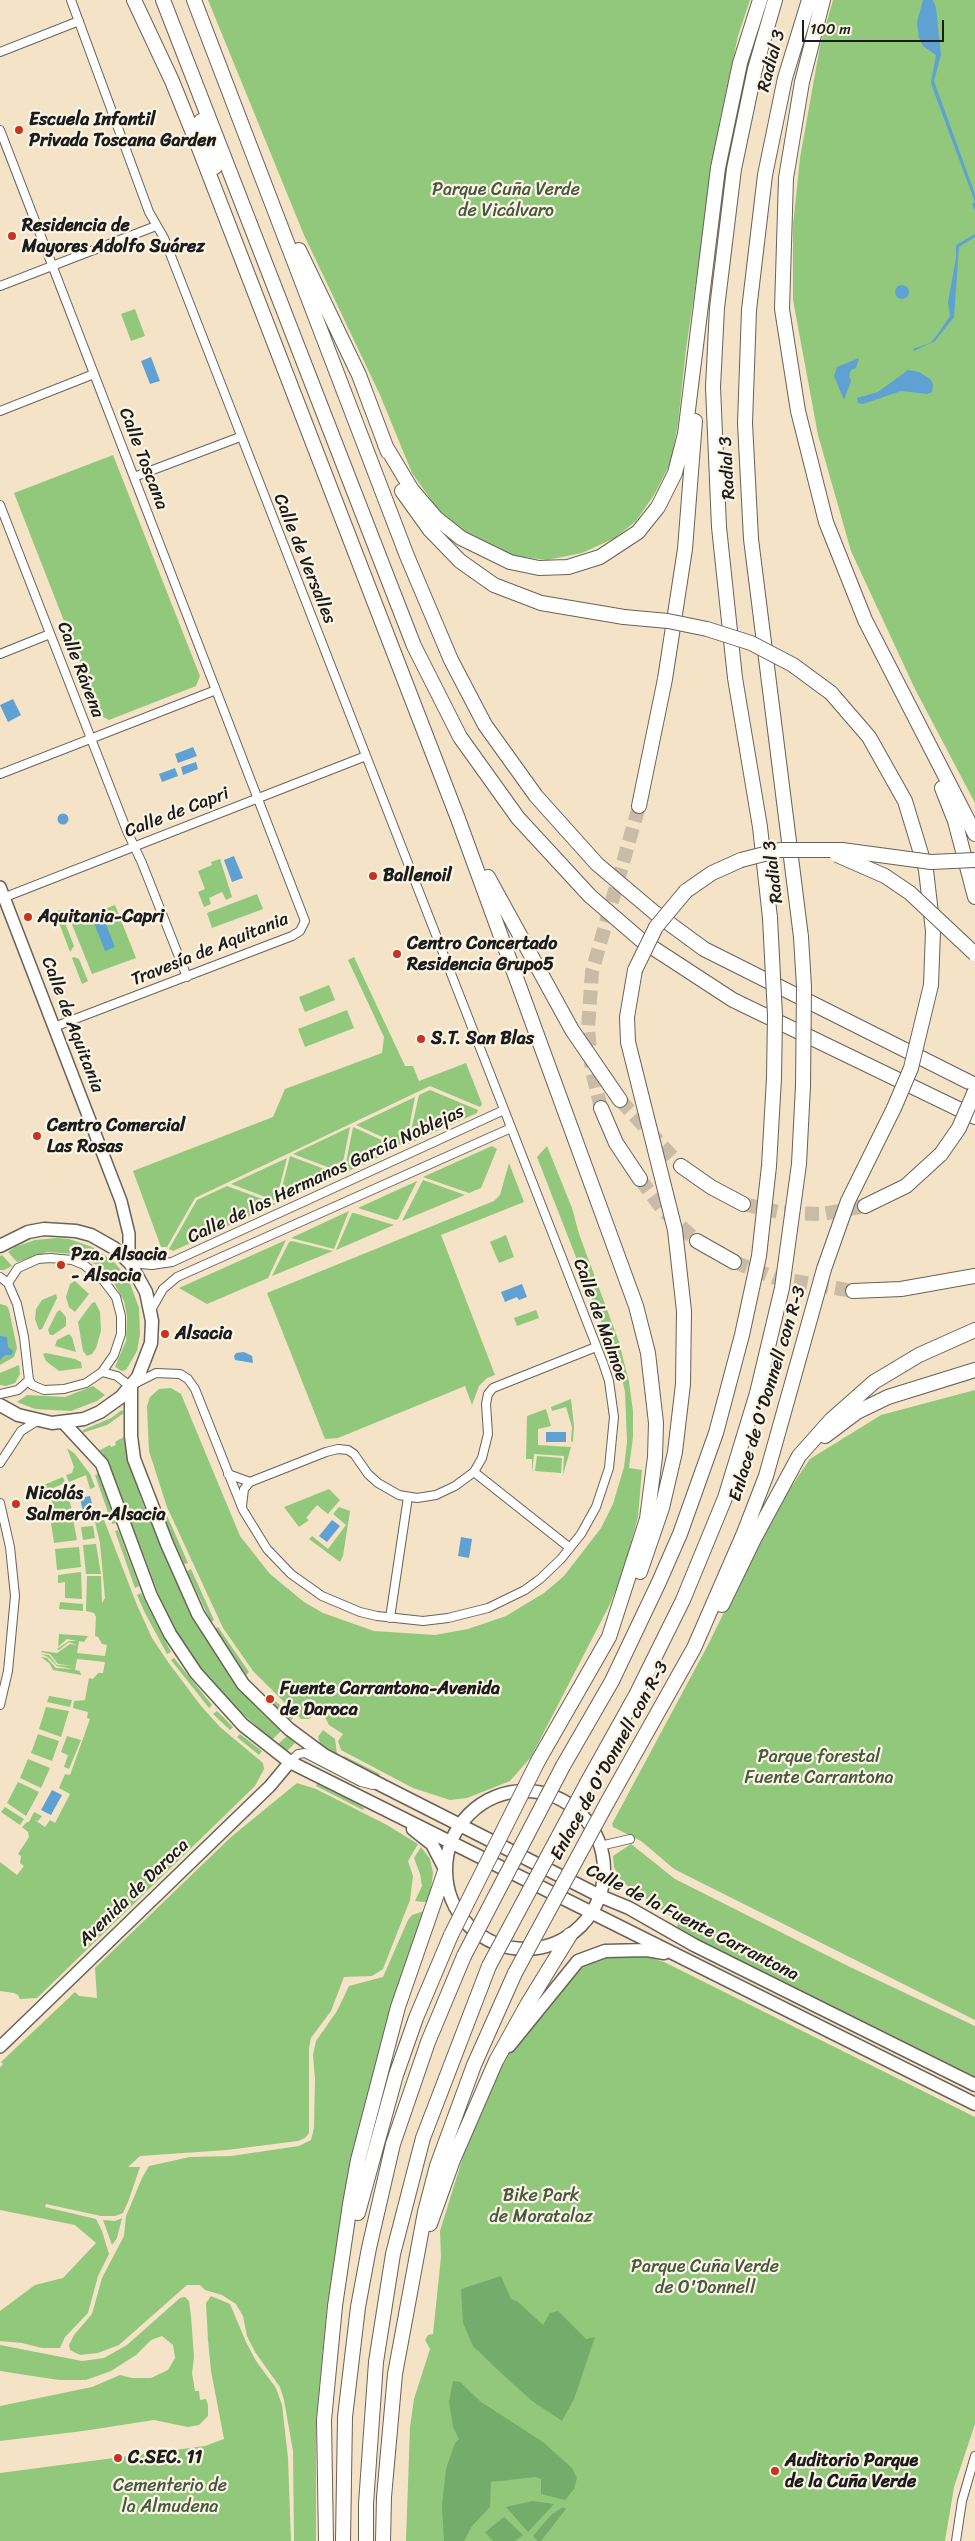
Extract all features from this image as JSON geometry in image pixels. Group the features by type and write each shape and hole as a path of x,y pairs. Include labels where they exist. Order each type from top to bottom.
{"highway":[{"path":"134,0 172,81 458,816 506,913 572,1030 620,1100"},
{"path":"163,0 414,646 460,737 518,818 590,896 634,933 725,994 975,1117"},
{"path":"194,0 407,556 451,660 485,725 536,796 597,864 655,913 704,949 975,1085"},
{"path":"253,151 359,375 385,445 412,490 436,518 461,538 483,550 510,562 539,568 568,567 600,557 638,532 658,507 675,473 685,434 718,168 740,63 760,0"},
{"name":"Radial 3","path":"343,2541 345,2417 358,2308 369,2248 396,2134 428,2042 464,1956 563,1766 612,1681 680,1534 716,1433 742,1335 758,1256 770,1166 774,1078 774,978 770,918 760,827 735,678 719,527 713,387 717,308 734,169 755,69 775,0"},
{"name":"Radial 3","path":"366,2541 366,2504 376,2362 393,2254 423,2138 489,1966 635,1697 683,1600 728,1488 757,1394 782,1288 799,1164 803,1086 804,987 801,938 751,539 745,423 749,310 765,175 785,78 809,0"},
{"path":"823,0 802,82 786,178 782,309 798,411 826,522 865,620 975,834"},
{"path":"169,14 245,266"},
{"path":"639,806 665,679 685,549 694,454 700,306"},
{"name":"Enlace de O'Donnell con R-3","path":"383,2541 384,2497 395,2374 415,2256 437,2166 474,2065 515,1974 607,1803 694,1648 766,1476 824,1269 848,1201 894,1108 911,1068 931,984 933,931 926,870 905,801 869,737 831,693 793,665 751,643 707,629 668,621 624,617 541,603 494,585 460,561 430,530 402,492 385,445"},
{"path":"924,738 955,821 975,897"},
{"path":"458,816 636,1306 648,1353 656,1423 654,1465 647,1520 609,1637"},
{"path":"325,2452 344,2285 360,2202 396,2076 416,2018 451,1935 538,1761 609,1637 634,1589 662,1508 674,1452 684,1365 684,1311 675,1230 628,1042 627,1017 635,970 656,928 686,892 712,874 741,860 780,850 842,850 931,862 975,860"},
{"path":"813,850 840,855 885,876 910,893 975,954"},
{"path":"865,1206 906,1186 941,1154 959,1128 975,1091"},
{"path":"601,1108 616,1143 640,1179"},
{"path":"681,1166 711,1187 743,1204"},
{"path":"697,1241 734,1262"},
{"path":"853,1291 901,1289 975,1276"},
{"path":"694,1648 722,1605 799,1456 831,1420 874,1382 919,1354 975,1330"},
{"path":"780,1490 828,1433 857,1412 888,1397 918,1386 975,1370"},
{"path":"326,2541 324,2420 335,2306 358,2160 398,2007 445,1871"},
{"path":"415,2256 496,2061 527,2004 570,1935"}],"main road":[{"path":"0,1246 28,1232 60,1229 76,1231 99,1239 114,1248 129,1263 146,1292 151,1310 151,1343 146,1361 132,1386 100,1412 64,1423 37,1421 18,1415 0,1405"},
{"name":"Calle de la Fuente Carrantona","path":"132,1386 131,1436 134,1459 140,1478 194,1605 220,1651 243,1684 289,1729 324,1755 383,1786 600,1896 629,1908 694,1945 975,2085"},
{"name":"Calle de la Fuente Carrantona","path":"64,1423 102,1464 151,1596 170,1634 196,1673 243,1725 290,1762 591,1914 682,1956 975,2104"},
{"path":"532,1791 555,1796 575,1808 590,1825 600,1846 604,1869 600,1896 591,1914 570,1935 556,1943 534,1949 510,1948 488,1940 474,1932 459,1915 449,1894 445,1871 451,1842 460,1824 474,1809 486,1800 509,1792 532,1791"},
{"name":"Calle de la Fuente Carrantona","path":"382,1809 432,1844 443,1863 445,1871"},
{"path":"496,2061 578,1961 596,1953 621,1950 647,1950 682,1956"}],"street":[{"name":"Calle de Versalles","path":"70,0 141,189 156,226 164,238 511,1128"},
{"path":"0,52 79,22"},
{"name":"Calle Toscana","path":"0,130 259,798"},
{"path":"0,286 156,226"},
{"path":"0,410 94,374"},
{"path":"134,477 240,436"},
{"name":"Calle Rávena","path":"0,505 91,740 187,977"},
{"path":"0,531 9,527"},
{"path":"0,654 50,634"},
{"path":"0,774 216,690"},
{"name":"Calle de Capri","path":"1,895 366,756"},
{"name":"Travesía de Aquitania","path":"54,1027 292,936 303,926 304,916 259,798"},
{"name":"Calle de Aquitania","path":"1,895 123,1205 130,1243 129,1263"},
{"name":"Calle de los Hermanos García Noblejas","path":"129,1263 152,1265 172,1262 504,1110"},
{"name":"Calle de los Hermanos García Noblejas","path":"151,1310 163,1289 177,1277 511,1128"},
{"name":"Calle de Malmoe","path":"132,1386 156,1373 180,1374 188,1379 195,1389 243,1510 267,1549 297,1578 334,1602 360,1612 390,1618 423,1621 448,1618 488,1608 506,1600 540,1579 581,1534 596,1507 609,1468 614,1417 609,1381 511,1128"},
{"path":"0,1277 8,1283 17,1304 24,1336 29,1380 32,1385 44,1390 64,1390 86,1383 102,1372 114,1355 121,1334 121,1316 116,1297 104,1280 72,1260 50,1258 38,1259 18,1268 8,1283"},
{"path":"243,1510 244,1489 250,1482 338,1449 348,1450 354,1454 368,1474 378,1484 408,1497 422,1498 436,1495 455,1486 474,1472 487,1441 488,1416 486,1404 488,1394 493,1388 596,1347"},
{"path":"102,1372 116,1376 132,1386"},
{"path":"0,1394 18,1390 29,1380"},
{"path":"0,1462 21,1431 37,1421"},
{"path":"474,1472 570,1548"},
{"path":"228,1474 250,1482"},
{"path":"390,1618 408,1497"},
{"path":"0,1503 10,1547 15,1596 8,1671 0,1705"},
{"path":"290,1762 298,1754 305,1753 361,1782 383,1786"},
{"name":"Avenida de Daroca","path":"0,2047 270,1786 290,1762"},
{"path":"600,1846 630,1839"},
{"path":"956,2541 962,2501 975,2456"}],"green space":[{"name":"Parque Cuña Verde de Vicálvaro","path":"208,0 750,0 738,36 720,120 671,462 654,495 636,521 615,538 582,553 547,560 514,556 463,531 436,507 412,473 380,395 304,235"},
{"path":"833,0 975,0 975,803 915,689 851,551 818,435 793,300 793,225 800,158 820,46"},
{"path":"135,309 145,336 131,341 121,314"},
{"path":"113,455 200,676 196,686 109,720 101,716 14,493"},
{"path":"220,859 232,897 226,900 222,892 209,898 211,904 204,907 198,892 205,889 198,871 212,865 211,862"},
{"path":"257,894 263,909 212,928 207,913"},
{"path":"115,905 136,958 92,974 71,922"},
{"path":"60,910 74,946 70,952 55,912"},
{"path":"354,957 405,1066 413,1066 419,1081 466,1063 482,1104 480,1107 430,1086 195,1198 167,1247 161,1247 133,1171 273,1117 285,1089 382,1053 384,1037 348,960"},
{"path":"72,958 79,959 88,981 82,984"},
{"path":"329,985 335,1000 305,1012 299,997"},
{"path":"347,1010 354,1028 305,1047 298,1029"},
{"path":"430,1090 478,1110 477,1113 408,1144 419,1095"},
{"path":"415,1097 406,1143 400,1145 356,1125"},
{"path":"350,1127 341,1172 293,1154"},
{"path":"353,1127 399,1148 344,1173"},
{"path":"492,1146 497,1149 481,1188 469,1193 423,1177"},
{"path":"547,1146 572,1208 579,1234 619,1342 629,1382 633,1411 633,1437 629,1468 642,1470 638,1517 623,1573 609,1606 531,1757 510,1781 467,1798 450,1800 413,1788 341,1750 338,1741 343,1734 329,1725 321,1710 309,1719 301,1719 253,1671 223,1628 167,1507 149,1451 147,1406 150,1397 159,1389 171,1388 181,1394 240,1536 270,1574 304,1602 323,1613 374,1631 435,1635 468,1629 506,1616 544,1593 564,1576 601,1528 613,1504 624,1467 627,1442 625,1392 621,1373 537,1157"},
{"path":"290,1156 340,1175 278,1203"},
{"path":"287,1158 276,1201 231,1184"},
{"path":"509,1163 524,1202 441,1235 495,1375 487,1378 479,1386 472,1405 465,1386 338,1438 325,1439 267,1293 494,1201 500,1195"},
{"path":"423,1180 465,1195 402,1221"},
{"path":"417,1181 396,1220 358,1208"},
{"path":"227,1186 276,1204 173,1251 169,1249 197,1200"},
{"path":"349,1211 334,1249 291,1238"},
{"path":"352,1213 354,1213 394,1225 336,1250"},
{"path":"506,1235 514,1257 499,1263 490,1242"},
{"path":"69,1239 92,1247 113,1261 128,1278 139,1308 140,1334 137,1351 126,1370 122,1371 115,1367 126,1341 127,1316 124,1301 110,1276 99,1266 74,1254 47,1252 17,1262 8,1252 15,1247 35,1240"},
{"path":"286,1240 268,1278 207,1304 179,1288"},
{"path":"292,1241 333,1251 272,1276 289,1242"},
{"path":"2,1255 12,1266 0,1270 0,1256"},
{"path":"75,1281 89,1294 75,1312 69,1307 66,1297 70,1284"},
{"path":"56,1294 57,1298 42,1329 39,1330 35,1319 36,1309 42,1300"},
{"path":"95,1302 100,1312 101,1331 96,1348 92,1354 87,1356 83,1351 78,1322 92,1303"},
{"path":"0,1304 7,1306 9,1310 17,1348 14,1357 0,1365"},
{"path":"60,1310 66,1317 66,1326 50,1335 48,1330 57,1312"},
{"path":"536,1310 539,1318 517,1326 514,1318"},
{"path":"69,1334 72,1337 76,1352 55,1346 57,1340"},
{"path":"43,1354 75,1359 81,1362 82,1368 59,1371 46,1361"},
{"path":"19,1365 20,1374 15,1383 6,1386 0,1385 0,1373"},
{"path":"93,1386 105,1395 97,1401 71,1411 35,1409 17,1402 27,1395 65,1397"},
{"name":"Parque forestal Fuente Carrantona","path":"975,1390 975,2020 674,1869 641,1841 613,1827 612,1824 709,1643 770,1518 810,1459 881,1415"},
{"path":"571,1399 574,1426 573,1442 571,1441 572,1427 566,1407 552,1411 551,1407"},
{"path":"546,1409 551,1426 538,1429 538,1445 571,1447 563,1475 564,1456 534,1454 532,1474 532,1459 526,1459 527,1416"},
{"path":"122,1410 124,1413 107,1425 82,1433 83,1430 111,1418"},
{"path":"124,1437 130,1466 143,1504 195,1621 230,1677 257,1708 281,1731 272,1740 220,1693 196,1663 168,1619 109,1463 100,1450 110,1445 111,1447 116,1445 115,1442"},
{"path":"67,1448 75,1454 90,1474 95,1487 90,1489 86,1475 69,1482 66,1475 72,1473 74,1467"},
{"path":"537,1456 562,1458 561,1473 535,1471"},
{"path":"98,1474 116,1523 112,1524 95,1475"},
{"path":"63,1477 65,1483 43,1492 41,1486"},
{"path":"66,1488 73,1514 49,1518 48,1511 54,1509 50,1494"},
{"path":"329,1489 340,1500 328,1514 317,1505 306,1518 309,1520 299,1527 284,1507"},
{"path":"339,1507 350,1511 343,1556 340,1562 309,1539 312,1536 328,1549 346,1525 333,1514"},
{"path":"165,1511 188,1563 184,1564 161,1513"},
{"path":"73,1519 77,1540 54,1543 51,1523"},
{"path":"104,1520 152,1638 201,1706 220,1727 263,1763 264,1769 255,1786 37,1998 20,1999 14,1993 0,1991 0,1862 17,1875 24,1866 20,1863 21,1856 18,1854 29,1837 28,1832 22,1827 29,1822 34,1812 42,1816 38,1821 35,1820 45,1827 50,1820 55,1823 70,1794 59,1788 65,1774 70,1775 90,1719 87,1718 88,1712 73,1708 74,1701 85,1700 89,1678 93,1679 98,1673 103,1673 105,1662 77,1659 75,1670 80,1671 81,1675 53,1670 50,1664 41,1657 47,1658 56,1668 74,1669 57,1666 48,1657 41,1654 49,1655 57,1665 74,1666 58,1664 50,1654 41,1652 57,1653 70,1644 77,1645 69,1642 59,1650 57,1649 69,1641 77,1641 67,1639 58,1647 59,1634 88,1636 84,1642 79,1641 77,1653 105,1656 107,1645 102,1644 98,1637 95,1636 96,1617 94,1613 86,1611 87,1576 101,1576 102,1603 105,1598 100,1543 95,1522"},
{"path":"93,1526 95,1538 83,1540 81,1527"},
{"path":"118,1530 139,1586 135,1588 115,1531"},
{"path":"96,1544 101,1574 86,1574 83,1545"},
{"path":"79,1547 81,1567 57,1570 55,1549"},
{"path":"191,1569 214,1620 211,1622 187,1571"},
{"path":"81,1572 82,1599 65,1598 65,1582 58,1583 58,1575"},
{"path":"141,1593 171,1652 167,1654 137,1595"},
{"path":"60,1602 83,1604 83,1611 59,1609"},
{"path":"218,1627 249,1672 246,1675 214,1629"},
{"path":"174,1658 212,1705 209,1708 171,1660"},
{"path":"49,1696 72,1700 70,1707 47,1702"},
{"path":"274,1700 294,1717 291,1720 272,1703"},
{"path":"46,1707 69,1711 61,1737 39,1729"},
{"path":"217,1711 233,1727 230,1730 213,1714"},
{"path":"323,1730 335,1739 337,1754 320,1744 318,1737"},
{"path":"38,1734 59,1741 52,1761 31,1753"},
{"path":"240,1734 262,1751 259,1755 237,1737"},
{"path":"67,1736 81,1740 69,1769 64,1767 68,1755 61,1752"},
{"path":"287,1736 295,1743 287,1751 278,1744"},
{"path":"344,1756 380,1774 379,1776 342,1758"},
{"path":"28,1759 50,1768 41,1788 20,1778"},
{"path":"18,1782 39,1792 26,1816 7,1803"},
{"path":"297,1783 316,1789 387,1825 418,1844 408,1861 413,1876 410,1900 383,1969 372,1976 344,1977 331,2011 311,2038 309,2048 309,2133 305,2138 298,2141 227,2150 140,2156 128,2167 140,2167 123,2213 115,2216 101,2216 46,2204 45,2207 96,2219 109,2254 98,2276 88,2313 65,2337 60,2348 42,2348 22,2343 0,2341 0,2311 35,2285 63,2278 96,2243 75,2225 0,2210 0,2067 3,2064 1,2062 75,1992 79,1996 97,1998 95,1968 231,1837"},
{"path":"317,1784 352,1801 364,1808 363,1810 316,1786"},
{"path":"5,1807 24,1819 20,1825 1,1812"},
{"path":"631,1844 675,1879 850,1967 975,2026 975,2077 676,1928 679,1922 622,1882 614,1867 613,1856"},
{"path":"421,1847 430,1859 433,1873 427,1902 415,1901 422,1886 414,1858"},
{"path":"424,1911 427,1912 394,2001 373,2074 336,2247 327,2307 316,2421 316,2541 294,2541 293,2451 284,2400 280,2387 255,2352 247,2336 243,2316 236,2304 222,2295 205,2290 200,2285 187,2285 119,2345 98,2353 80,2355 70,2350 69,2345 74,2335 92,2314 102,2278 124,2236 126,2216 149,2166 190,2157 231,2156 299,2146 311,2140 314,2128 315,2079 313,2055 316,2041 337,2011 349,1986 383,1977 408,1920 412,1915"},
{"name":"Parque Cuña Verde de O'Donnell","path":"614,1955 649,1957 664,1962 975,2117 975,2424 954,2487 945,2541 406,2541 410,2427 414,2399 430,2349 425,2340 428,2335 433,2334 441,2257 440,2231 467,2144 504,2058 563,1985 585,1963"},
{"path":"122,2218 117,2238 112,2245 103,2220 115,2221"},
{"path":"501,2276 511,2299 518,2302 543,2325 550,2313 558,2311 586,2339 595,2337 574,2399 562,2421 532,2401 473,2346 463,2323 461,2289"},
{"name":"Cementerio de la Almudena","path":"211,2296 230,2304 246,2342 256,2361 276,2388 282,2405 288,2458 291,2541 0,2541 0,2473 205,2446 224,2439 211,2371 208,2340 206,2303"},
{"path":"185,2297 189,2301 191,2316 194,2357 192,2373 195,2391 199,2391 200,2400 206,2399 208,2405 208,2416 199,2425 188,2427 154,2420 0,2441 0,2406 92,2387 120,2375 132,2378 151,2378 168,2370 175,2358 173,2345 162,2336 151,2340 136,2355 111,2371 86,2380 59,2380 0,2371 0,2345 82,2361 104,2358 127,2345 180,2298"},
{"path":"453,2381 460,2382 481,2402 543,2442 572,2468 577,2478 574,2489 565,2500 541,2494 541,2479 535,2477 491,2482 490,2507 472,2526 464,2541 444,2541 442,2506 446,2469 455,2443 459,2439 453,2427 449,2402"},
{"path":"532,2501 554,2504 528,2532 506,2507"},
{"path":"563,2507 566,2509 541,2541 538,2541 533,2536 551,2515"},
{"path":"504,2517 523,2535 515,2541 493,2541 485,2532"}],"water":[{"path":"923,0 933,0 936,8 941,55 934,81 975,194 975,202 931,82 936,55 923,46 919,38 917,22"},
{"path":"975,234 975,237 959,247 954,317 935,341 914,351 913,349 930,343 950,316 948,302 956,258 956,245"},
{"path":"902,285 907,287 909,292 907,297 902,299 897,297 895,292 897,287"},
{"path":"151,357 160,381 150,384 141,361"},
{"path":"859,358 856,368 851,370 849,376 851,381 844,400 834,376 837,367"},
{"path":"908,370 919,372 930,379 933,384 932,392 927,394 901,391 863,404 858,403 857,398 878,392"},
{"path":"13,699 21,715 8,722 0,705"},
{"path":"193,747 197,756 178,763 175,754"},
{"path":"196,762 198,769 183,775 181,767"},
{"path":"175,768 178,776 162,782 159,774"},
{"path":"63,813 69,819 63,825 57,819"},
{"path":"234,856 243,878 232,882 224,860"},
{"path":"104,919 115,947 105,951 94,923"},
{"path":"522,1284 527,1297 519,1300 517,1297 505,1302 501,1292"},
{"path":"0,1336 7,1337 8,1347 13,1351 12,1355 5,1355 0,1360"},
{"path":"244,1352 252,1356 253,1363 235,1360 234,1356 236,1353"},
{"path":"546,1432 566,1432 566,1442 546,1442"},
{"path":"90,1496 96,1518 85,1521 80,1498"},
{"path":"332,1520 340,1526 327,1542 319,1536"},
{"path":"461,1537 472,1539 469,1558 458,1556"},
{"path":"52,1790 62,1795 51,1815 41,1810"}],"tunnel":[{"path":"601,1108 592,1071 588,1029 592,972 639,806"},
{"path":"620,1100 681,1166"},
{"path":"640,1179 663,1210 697,1241"},
{"path":"743,1204 783,1213 823,1214 865,1206"},
{"path":"734,1262 776,1278 853,1291"}],"place":[{"name":"Escuela Infantil Privada Toscana Garden","path":"19,130"},
{"name":"Residencia de Mayores Adolfo Suárez","path":"12,236"},
{"name":"Ballenoil","path":"373,876"},
{"name":"Aquitania-Capri","path":"28,917"},
{"name":"Centro Concertado Residencia Grupo5","path":"397,954"},
{"name":"S.T. San Blas","path":"421,1039"},
{"name":"Centro Comercial Las Rosas","path":"37,1136"},
{"name":"Pza. Alsacia - Alsacia","path":"61,1265"},
{"name":"Alsacia","path":"165,1334"},
{"name":"Nicolás Salmerón-Alsacia","path":"16,1504"},
{"name":"Fuente Carrantona-Avenida de Daroca","path":"270,1699"},
{"name":"C.SEC. 11","path":"118,2458"},
{"name":"Auditorio Parque de la Cuña Verde","path":"775,2471"}],"park label":[{"name":"Bike Park de Moratalaz","path":"541,2206"}]}
